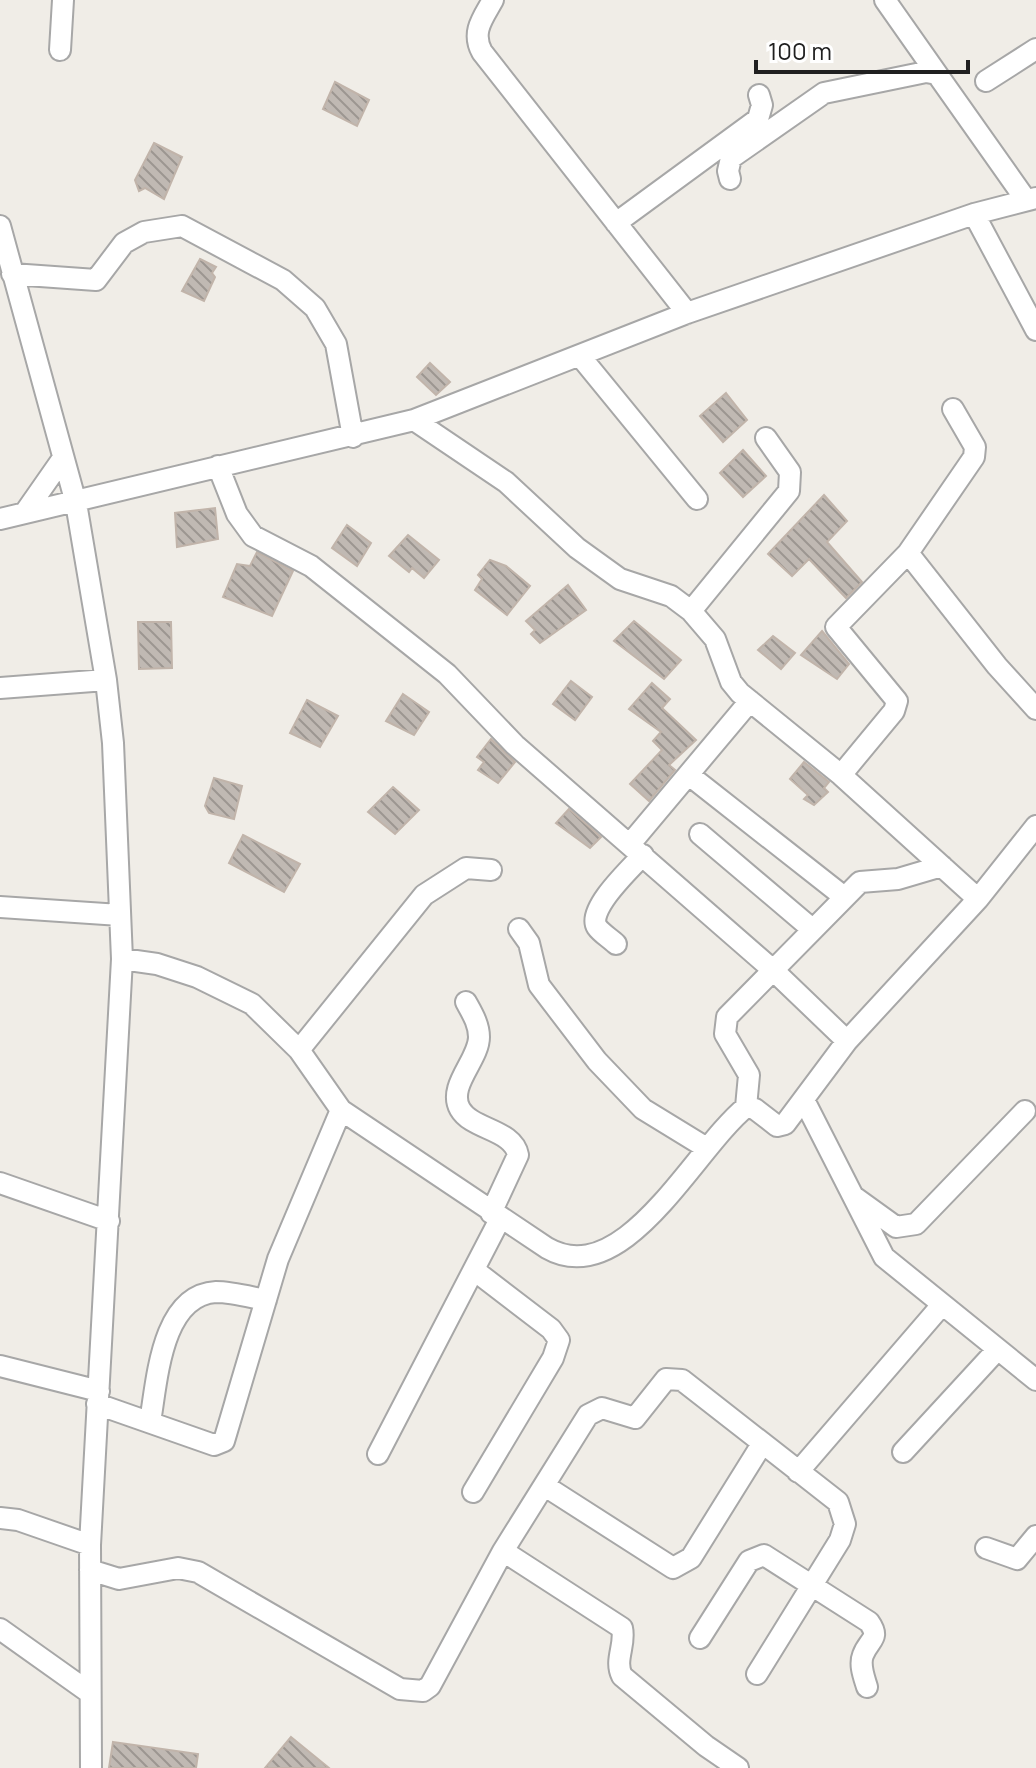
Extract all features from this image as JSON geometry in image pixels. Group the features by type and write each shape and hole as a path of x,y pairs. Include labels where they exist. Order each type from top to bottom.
{"street":[{"path":"60,50 63,0"},
{"path":"493,0 476,36 482,52 687,313"},
{"path":"0,519 414,420 687,313 974,214 1031,199 885,0"},
{"path":"986,81 1036,49"},
{"path":"730,179 731,158 809,100 824,93 874,81 926,72 937,74"},
{"path":"616,223 758,119 762,105 759,95"},
{"path":"974,214 1036,330"},
{"path":"0,226 76,503 106,680 113,743 122,959 90,1545 91,1768"},
{"path":"12,274 96,280 124,243 144,232 182,226 283,280 315,308 336,344 353,437"},
{"path":"580,356 697,499"},
{"path":"841,775 894,711 897,701 836,627 908,553 975,454 975,447 953,409"},
{"path":"414,420 506,482 577,548 620,579 671,596 691,611 715,639 731,682 841,775 978,899"},
{"path":"691,611 789,491 790,472 766,438"},
{"path":"26,511 63,458"},
{"path":"218,466 237,514 253,536 311,566 357,606 399,634 447,674 515,745 773,970 847,1041"},
{"path":"908,553 997,666 1036,709"},
{"path":"0,688 106,680"},
{"path":"616,944 597,928 595,917 607,895 689,775 750,701"},
{"path":"689,775 843,896"},
{"path":"746,1107 781,1126 847,1041 978,899 1036,826"},
{"path":"700,834 812,929"},
{"path":"122,959 157,964 229,991 252,1004 299,1050 341,1110 495,1216 565,1258 587,1256 613,1247 639,1230 705,1147 746,1107 749,1075 725,1034 724,1024 773,970 843,896 868,879 879,882 898,879 942,866"},
{"path":"299,1050 424,895 466,868 491,870"},
{"path":"0,907 120,915"},
{"path":"519,929 529,943 539,985 597,1061 643,1109 705,1147"},
{"path":"378,1454 474,1270 518,1155 512,1142 465,1115 458,1104 459,1085 479,1045 480,1034 466,1002"},
{"path":"804,1100 884,1257 1036,1380"},
{"path":"0,1366 98,1398 150,1422 214,1445 224,1441 278,1259 341,1110"},
{"path":"853,1196 896,1227 916,1224 1025,1111"},
{"path":"0,1183 109,1221"},
{"path":"473,1492 553,1358 559,1340 551,1329 474,1270"},
{"path":"150,1422 166,1336 190,1302 216,1292 266,1300"},
{"path":"798,1472 941,1306"},
{"path":"903,1452 997,1350"},
{"path":"90,1570 119,1579 178,1568 198,1572 400,1689 413,1692 430,1686 503,1551 591,1411 602,1408 635,1418 666,1379 672,1377 682,1380 838,1502 844,1512 845,1524 840,1540 757,1674"},
{"path":"545,1486 673,1568 691,1558 762,1444"},
{"path":"0,1518 18,1520 90,1545"},
{"path":"986,1548 1017,1559 1036,1536"},
{"path":"503,1551 622,1628 624,1639 619,1663 622,1676 706,1746 738,1768"},
{"path":"700,1638 749,1561 756,1557 774,1559 869,1622 875,1631 875,1639 863,1654 862,1667 867,1687"},
{"path":"0,1629 90,1693"}],"building":[{"path":"335,82 369,100 357,126 323,109"},
{"path":"154,143 182,157 164,199 145,188 139,191 135,180"},
{"path":"200,259 216,267 204,301 182,291"},
{"path":"430,363 450,382 436,395 417,377"},
{"path":"726,393 747,420 723,442 700,416"},
{"path":"743,450 766,476 743,497 720,473"},
{"path":"824,495 847,521 827,542 862,582 846,598 809,559 792,576 768,554"},
{"path":"215,508 218,539 177,547 175,513"},
{"path":"347,525 371,543 357,566 332,548"},
{"path":"408,535 439,560 424,578 412,568 409,572 389,556"},
{"path":"257,552 293,571 272,616 223,597 237,564 250,566"},
{"path":"490,560 506,566 530,586 507,615 475,590 482,579 478,575"},
{"path":"568,585 586,610 540,643 531,634 535,630 526,621"},
{"path":"634,621 681,660 664,679 614,641"},
{"path":"138,622 171,622 172,668 139,669"},
{"path":"822,631 849,664 837,679 801,655"},
{"path":"773,636 795,653 781,669 758,650"},
{"path":"571,681 592,697 575,720 553,704"},
{"path":"652,683 670,699 662,708 696,740 669,765 675,770 649,801 630,784 662,750 653,741 661,732 629,709"},
{"path":"403,694 429,712 414,735 386,721"},
{"path":"307,700 338,716 320,747 290,733"},
{"path":"491,739 515,762 498,783 478,770 484,762 477,757"},
{"path":"804,762 829,782 824,788 828,792 814,805 804,799 808,795 790,779"},
{"path":"214,778 242,786 234,819 209,813 205,806"},
{"path":"393,787 419,810 395,834 368,812"},
{"path":"569,809 601,837 590,848 556,823"},
{"path":"243,835 300,864 284,892 229,863"},
{"path":"291,1737 329,1768 265,1768"},
{"path":"113,1742 198,1754 196,1768 109,1768"}]}
